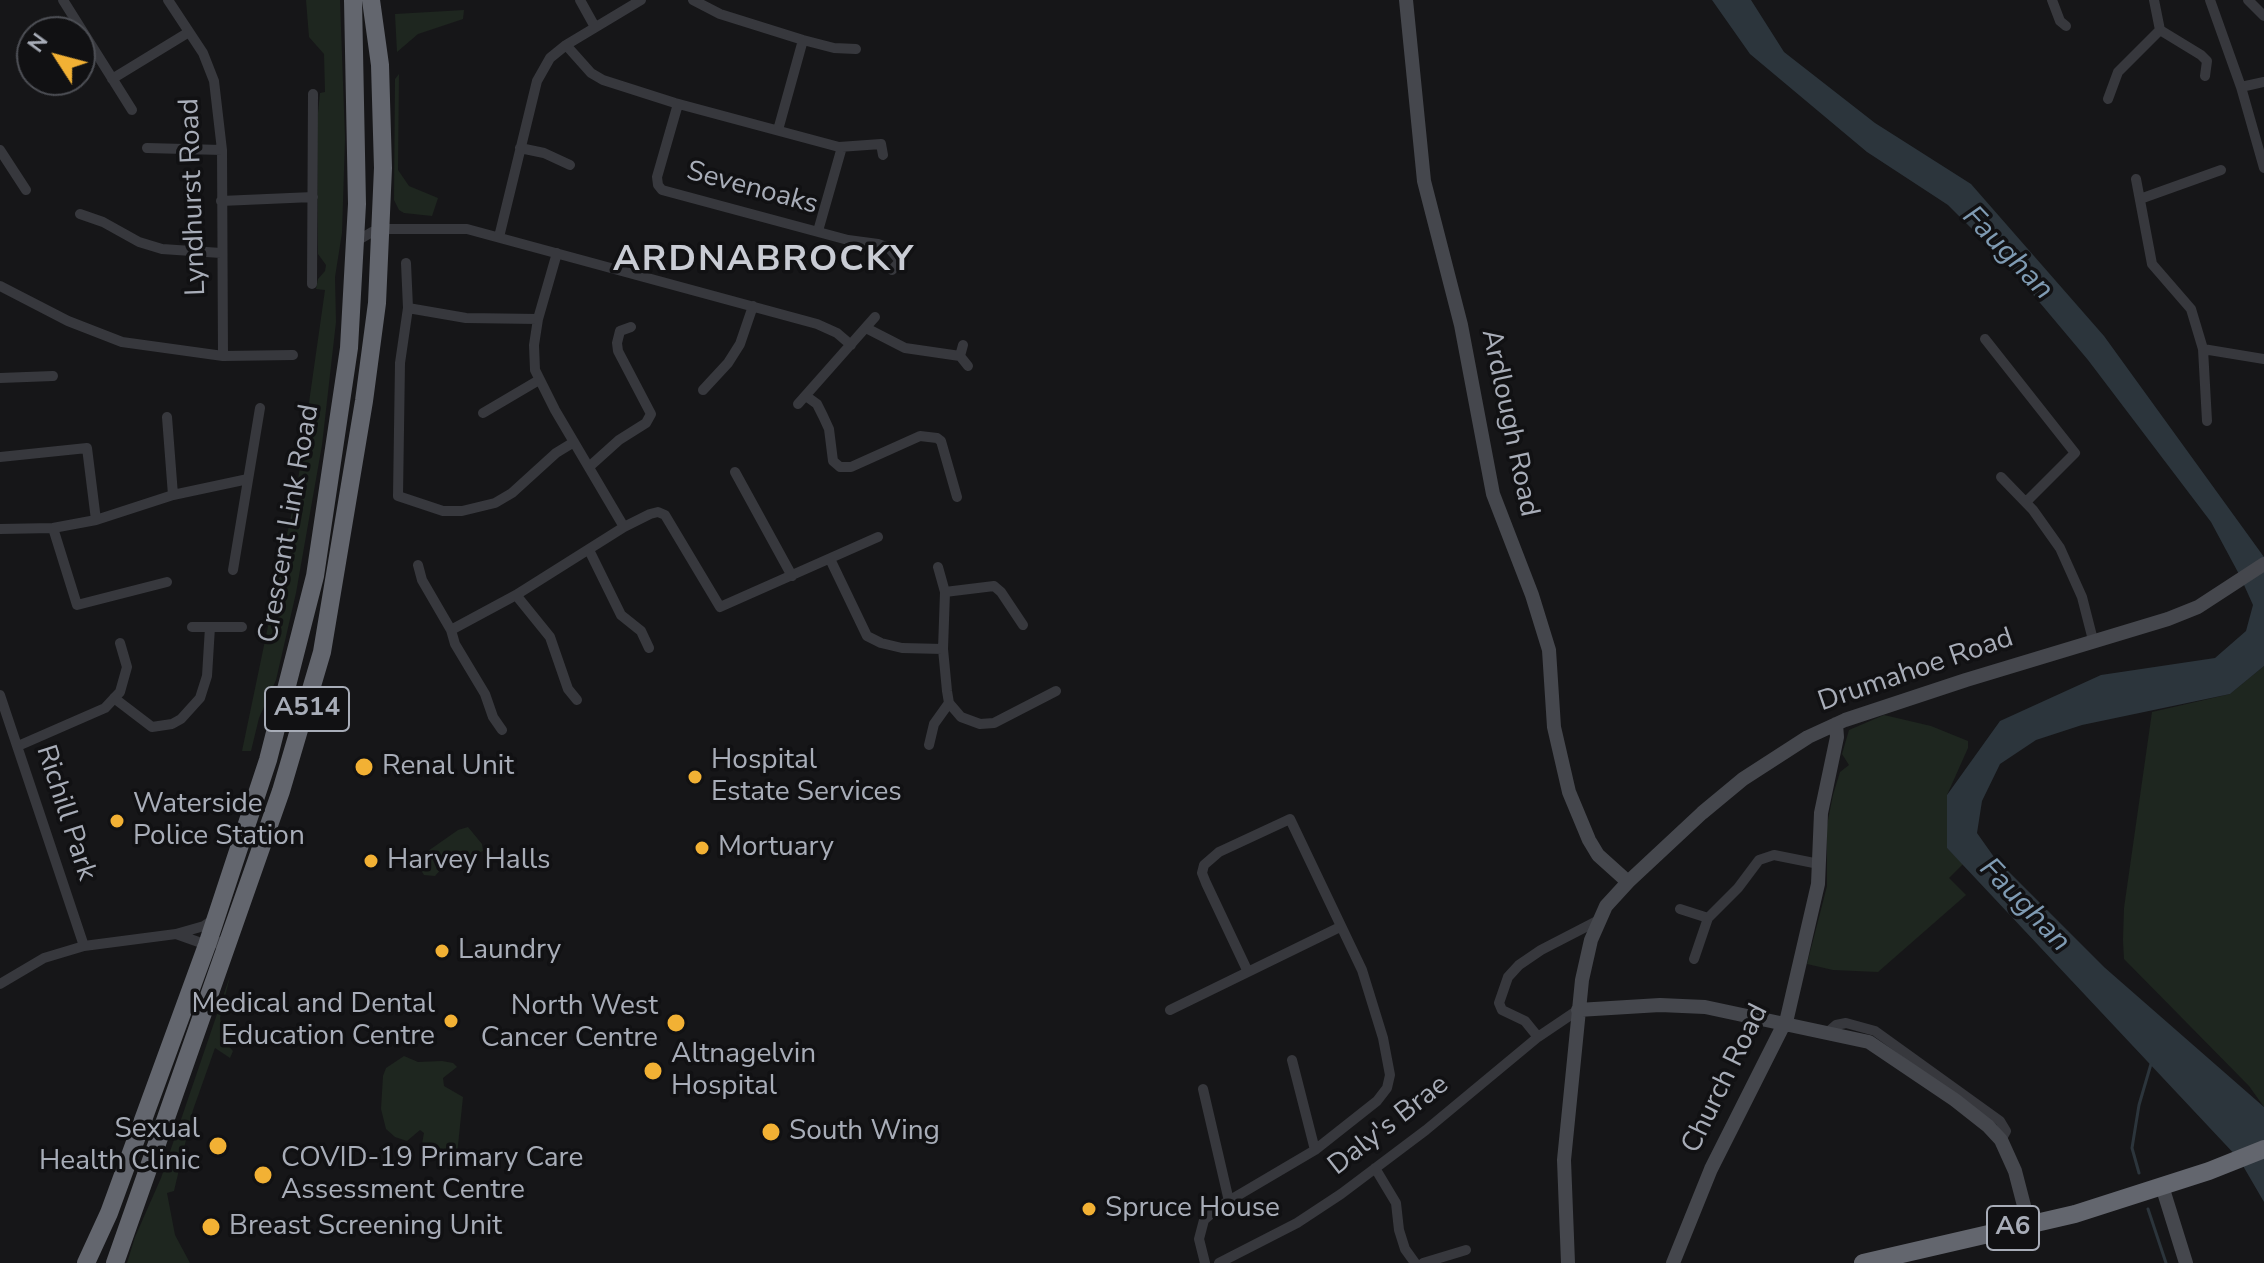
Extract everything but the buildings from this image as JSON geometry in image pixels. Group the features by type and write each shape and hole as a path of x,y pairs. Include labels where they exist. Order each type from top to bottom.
{"highway":[{"name":"Crescent Link Road","path":"86,1263 109,1213 207,945 268,760 315,576 349,348 357,191 353,0"},
{"name":"Crescent Link Road","path":"115,1263 281,791 322,652 364,401 377,303 384,196 380,65 371,0"},
{"name":"A6","path":"1863,1263 2075,1214 2209,1171 2264,1149"}],"street":[{"path":"63,0 132,110"},
{"name":"Lyndhurst Road","path":"168,0 203,53 214,81 222,150 223,356"},
{"path":"580,0 595,27"},
{"path":"499,237 537,81 550,58 641,0"},
{"name":"Ardlough Road","path":"1406,0 1424,181 1461,325 1493,494 1532,595 1549,650 1554,727 1569,792 1598,855 1628,882"},
{"path":"2052,0 2060,21 2066,26"},
{"path":"2154,0 2160,30 2207,61 2205,76"},
{"path":"2210,0 2241,87 2264,168"},
{"path":"2248,0 2264,16"},
{"path":"697,1 720,14 803,40 834,48 856,49"},
{"path":"2108,99 2118,72 2160,30"},
{"path":"112,79 189,32"},
{"path":"778,130 803,40"},
{"path":"566,45 591,73 603,80 678,104 842,147 881,144 883,155"},
{"path":"2241,87 2264,82"},
{"path":"312,284 313,94"},
{"name":"Sevenoaks","path":"678,104 657,177 662,190 889,248 900,261 892,270"},
{"path":"818,231 842,147"},
{"path":"147,148 222,150"},
{"path":"520,148 544,153 570,165"},
{"path":"0,150 26,190"},
{"path":"2140,199 2221,170"},
{"path":"2136,179 2152,264 2191,309 2203,349 2207,421"},
{"path":"221,201 313,197"},
{"path":"80,214 103,222 139,242 162,249 221,253"},
{"path":"355,242 381,230 411,227 462,229 824,327 851,345"},
{"path":"557,253 538,319 534,345 535,370 624,527"},
{"path":"406,263 408,308 400,363 396,491 402,500 443,511 462,511 495,503 512,493 556,453 574,442"},
{"path":"0,286 55,315 122,342 223,356 293,355"},
{"path":"705,382 728,363 740,344 753,306"},
{"path":"408,308 466,318 538,319"},
{"path":"875,317 802,400 817,404 829,429 833,461 840,467 851,467 920,436 937,438 941,441 957,497"},
{"path":"589,467 619,440 646,423 651,414 618,351 620,331 631,327"},
{"path":"866,328 905,348 961,350 968,366"},
{"path":"1985,339 2075,453 2026,502"},
{"path":"2203,349 2264,359"},
{"path":"0,378 53,376"},
{"path":"483,413 539,380"},
{"path":"233,570 260,408"},
{"path":"167,417 173,495"},
{"path":"0,457 87,448 96,520"},
{"path":"735,472 792,576"},
{"path":"2001,477 2026,502 2060,548 2082,597 2093,640"},
{"path":"0,529 53,528 96,520 173,495 248,479"},
{"path":"451,630 516,595 624,527 658,512 665,515 720,607 878,537"},
{"path":"53,528 77,605 167,582"},
{"path":"589,550 621,615 641,631 649,648"},
{"path":"830,559 867,636 902,648 943,649"},
{"name":"Drumahoe Road","path":"1568,1263 1564,1160 1582,980 1591,940 1606,906 1628,882 1743,779 1808,737 1836,724 2198,607 2264,564"},
{"path":"418,565 422,580 502,730"},
{"path":"938,567 945,592 943,649 949,703 961,717 980,724 994,723 1056,691"},
{"path":"945,592 994,586 1023,625"},
{"path":"516,595 550,637 568,689 577,700"},
{"path":"192,627 242,627"},
{"path":"114,698 152,727 172,724 181,719 200,698 207,676 210,627"},
{"path":"18,746 105,708 120,692 127,667 120,643"},
{"name":"Richill Park","path":"0,695 84,946"},
{"path":"929,745 934,724 949,703"},
{"name":"Church Road","path":"1673,1263 1711,1169 1785,1023 1818,884 1821,813 1837,737 1836,724"},
{"path":"1205,1263 1199,1239 1204,1220 1229,1201 1315,1150 1377,1101 1387,1088 1390,1075 1362,970 1290,819 1209,858 1202,873 1248,972"},
{"path":"1694,959 1708,918 1738,888 1759,860 1774,855 1819,864"},
{"path":"1680,909 1708,918"},
{"path":"0,984 44,958 84,946 176,934 204,926 215,918"},
{"path":"1538,1037 1525,1021 1502,1010 1499,1003 1508,977 1541,950 1601,919"},
{"path":"1170,1010 1340,927"},
{"path":"176,934 207,945 229,940"},
{"path":"1578,1010 1641,1005 1688,1006 1872,1037 1988,1126 2001,1140 2015,1171 2029,1225"},
{"name":"Daly's Brae","path":"1219,1263 1297,1223 1375,1168 1538,1037 1578,1010"},
{"path":"1292,1060 1315,1150"},
{"path":"1203,1089 1229,1201"},
{"path":"1375,1168 1396,1203 1405,1249 1415,1263"},
{"path":"2162,1186 2186,1263"},
{"path":"1423,1263 1466,1250"}],"shaded area":[{"path":"306,0 340,0 345,138 342,233 335,277 336,322 322,445 296,593 276,680 259,718 251,751 242,751 297,487 325,290 316,289 326,265 318,254 317,123 320,93 325,92 324,54 309,37"},
{"path":"464,10 463,19 418,34 397,52 395,14"},
{"path":"399,74 398,170 409,186 438,198 432,216 404,213 394,200 395,79"},
{"path":"2264,666 2264,1107 2249,1086 2124,959 2123,940 2124,908 2152,712 2230,694"},
{"path":"1884,715 1931,726 1968,741 1968,748 1947,795 1947,848 1963,864 1949,878 1966,895 1878,972 1833,970 1807,964 1827,886 1827,825 1833,795 1840,772 1849,765 1842,754 1849,730"},
{"path":"468,827 482,844 483,851 469,857 452,857 435,876 424,875 421,870 428,851 458,830"},
{"path":"230,976 220,1018 224,1041 233,1051 230,1058 215,1048 193,1110 174,1191 167,1193 175,1235 190,1263 127,1263 161,1178"},
{"path":"404,1056 418,1062 453,1063 457,1067 443,1078 444,1086 463,1097 457,1155 452,1162 427,1153 422,1144 424,1133 420,1130 407,1141 395,1137 386,1129 381,1109 383,1076 386,1068"}],"water":[{"name":"Faughan","path":"1712,0 1751,0 1784,52 1875,123 1971,184 2104,336 2264,557 2264,666 2230,694 2082,725 2036,740 2000,764 1982,801 1977,833 1994,857 2104,967 2264,1107 2264,1202 2239,1159 1947,848 1947,795 2000,721 2101,675 2215,658 2246,631 2253,605 2240,576 2211,522 2088,360 2009,266 1948,205 1867,152 1750,54"}],"waterway":[{"path":"2139,1173 2132,1148 2139,1105 2151,1064"},
{"path":"2148,1209 2166,1263"}],"place":[{"name":"Renal Unit","path":"364,767"},
{"name":"Hospital Estate Services","path":"695,777"},
{"name":"Waterside Police Station","path":"117,821"},
{"name":"Mortuary","path":"702,848"},
{"name":"Harvey Halls","path":"371,861"},
{"name":"Laundry","path":"442,951"},
{"name":"Medical and Dental Education Centre","path":"451,1021"},
{"name":"North West Cancer Centre","path":"676,1023"},
{"name":"Altnagelvin Hospital","path":"653,1071"},
{"name":"South Wing","path":"771,1132"},
{"name":"Sexual Health Clinic","path":"218,1146"},
{"name":"COVID-19 Primary Care Assessment Centre","path":"263,1175"},
{"name":"Spruce House","path":"1089,1209"},
{"name":"Breast Screening Unit","path":"211,1227"}],"district":[{"name":"ARDNABROCKY","path":"764,261"}]}
